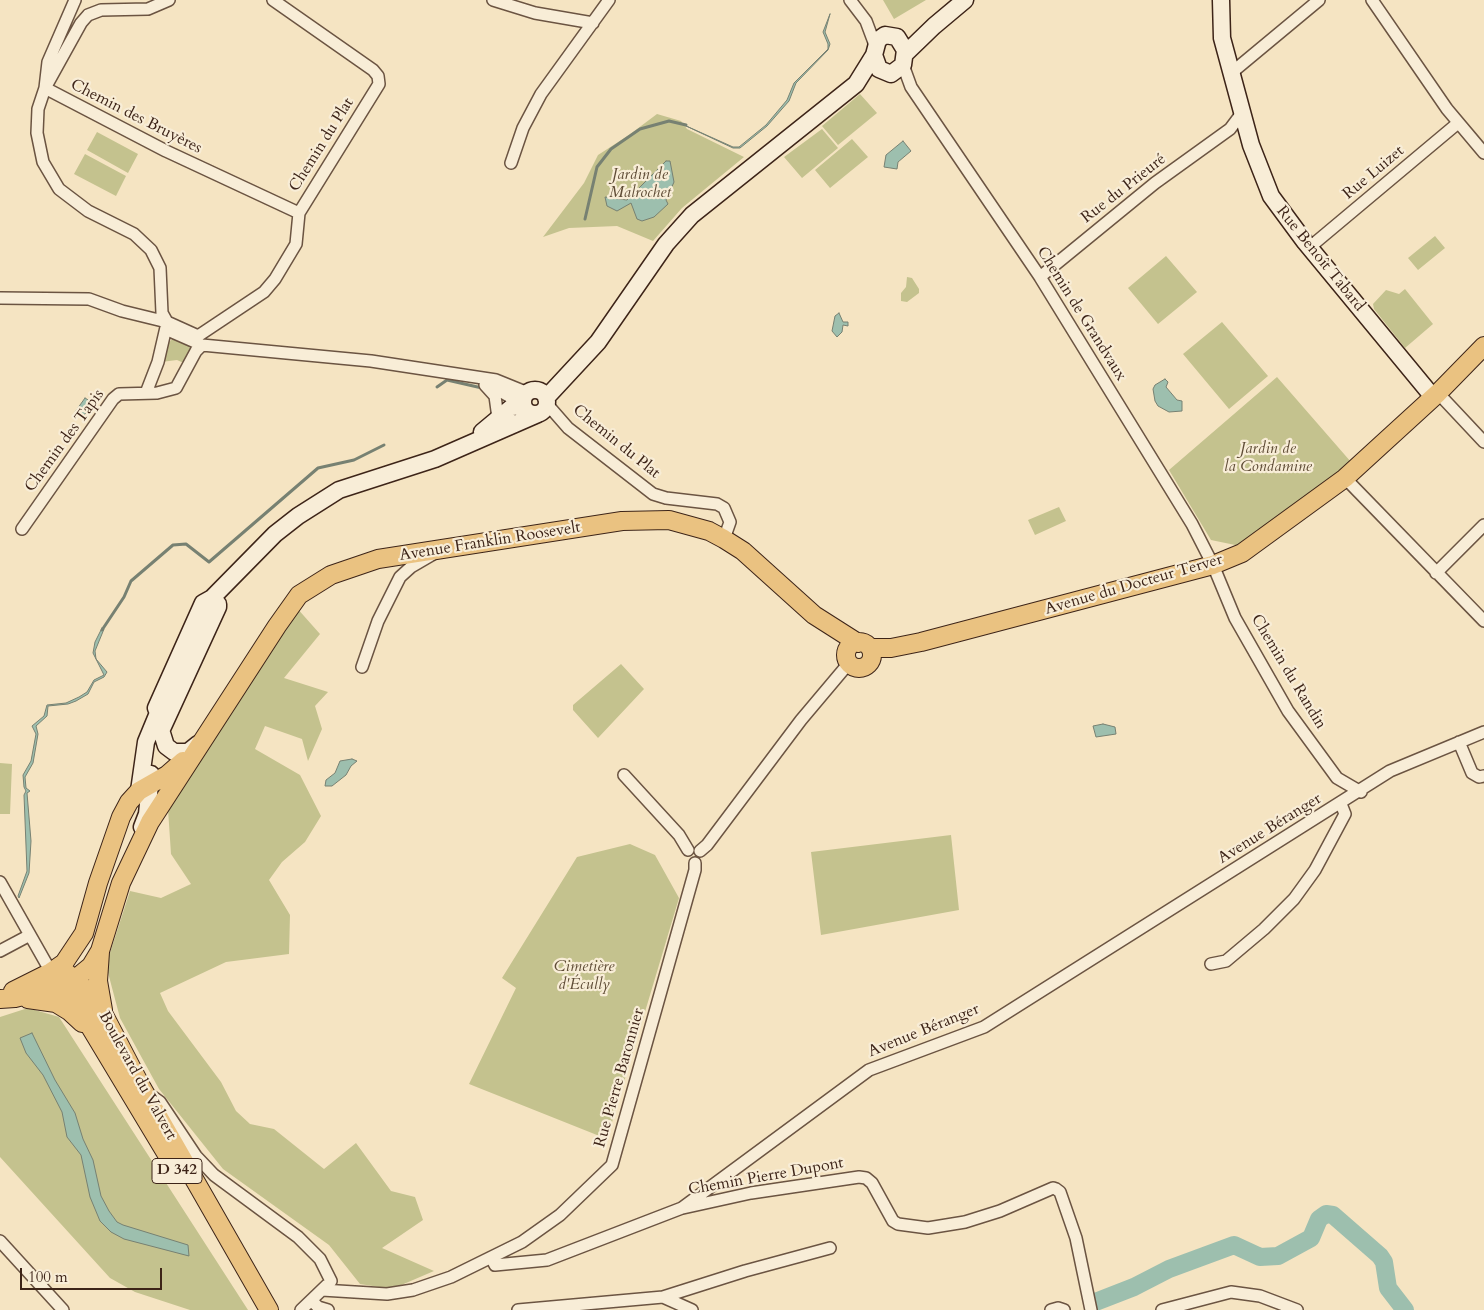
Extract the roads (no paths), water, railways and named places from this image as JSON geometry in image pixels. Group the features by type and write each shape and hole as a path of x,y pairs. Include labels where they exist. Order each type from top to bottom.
{"main road":[{"path":"164,712 156,708 158,702 204,603 215,601 234,576 274,534 339,490 435,459 467,444 536,403 566,376 598,342 666,244 692,215 856,84 895,66 934,26 965,0"},
{"name":"Rue Benoît Tabard","path":"1221,0 1222,38 1239,123 1271,196 1310,247 1432,392"},
{"path":"856,84 883,43 934,26"},
{"path":"883,43 903,44 895,66"},
{"path":"883,43 876,65 895,66"},
{"name":"Avenue du Docteur Terver","path":"859,653 921,642 1213,565 1242,553 1345,478 1432,392 1484,346"},
{"path":"467,444 512,407 536,403"},
{"name":"Avenue Franklin Roosevelt","path":"5,998 75,986 91,966 100,951 121,884 150,822 160,809 198,744 300,596 331,574 369,562 439,549 642,520 669,520 709,531 742,551 859,653"},
{"path":"144,787 162,730 164,712"},
{"path":"97,887 101,892 106,892 121,884 124,869 147,814 144,787 144,751 164,712"},
{"path":"162,730 166,746 174,752 188,752 198,744"},
{"name":"Avenue Franklin Roosevelt","path":"5,998 56,970 84,932 121,817 131,799 144,787 176,769 198,744"},
{"path":"121,817 129,812 138,813 143,821 142,827"},
{"path":"100,951 98,981 103,1013"},
{"path":"56,970 75,986"},
{"name":"Boulevard du Valvert","path":"75,986 103,1013 142,1088 268,1309"},
{"name":"Boulevard du Valvert","path":"75,986 92,1029 111,1063 250,1290 268,1309"},
{"path":"5,998 56,1003 81,1021 111,1063"}],"street":[{"name":"Chemin des Bruyères","path":"75,0 48,62 45,88 166,151 299,213"},
{"path":"146,393 158,362 167,325 160,306 160,268 151,250 134,234 88,211 68,198 59,189 39,152 36,121 45,88 81,23 88,15 101,10 148,9 162,5 169,0"},
{"name":"Chemin du Plat","path":"200,341 264,292 275,278 296,244 299,213 376,90 379,81 373,70 273,0"},
{"path":"493,0 535,13 593,23"},
{"path":"511,162 523,128 541,94 609,0"},
{"path":"850,0 883,43"},
{"path":"1230,71 1236,70 1318,0"},
{"path":"1372,0 1458,123 1481,149"},
{"name":"Chemin de Grandvaux","path":"895,66 1040,277 1192,524 1213,565"},
{"name":"Rue du Prieuré","path":"1040,277 1155,183 1239,123"},
{"name":"Rue Luizet","path":"1310,247 1458,123"},
{"path":"0,298 89,299 167,325 200,341 371,361 503,382 536,403"},
{"name":"Chemin des Tapis","path":"22,529 113,399 120,394 158,393 176,388 200,341"},
{"path":"470,377 494,393 498,406 498,418"},
{"path":"1432,392 1484,442"},
{"name":"Chemin du Plat","path":"536,403 652,494 666,498 717,504 724,508 730,522 724,539"},
{"path":"1345,478 1484,621"},
{"path":"1436,573 1484,525"},
{"path":"362,667 378,621 400,577 411,567 430,557 439,549"},
{"name":"Chemin du Randin","path":"1213,565 1236,618 1288,711 1337,778 1361,792"},
{"path":"624,775 694,850 707,845 801,720 859,653"},
{"path":"1361,792 1390,771 1484,732"},
{"path":"1459,742 1472,772 1479,776 1484,776"},
{"name":"Avenue Béranger","path":"492,1259 495,1265 547,1260 682,1208 869,1070 984,1027 1361,792"},
{"path":"1211,964 1226,961 1264,929 1294,899 1315,870 1345,814 1341,804"},
{"name":"Rue Pierre Baronnier","path":"322,1290 387,1294 413,1290 451,1277 492,1259 522,1242 560,1216 612,1165 695,870 694,863 689,862 686,857 694,850"},
{"path":"0,882 30,935 56,970"},
{"path":"0,951 30,935"},
{"path":"142,1088 160,1102 196,1156 214,1175 298,1237 320,1259 331,1281 301,1310"},
{"path":"157,1138 196,1156"},
{"name":"Chemin Pierre Dupont","path":"682,1208 751,1193 859,1177 866,1178 872,1183 893,1221 898,1224 928,1228 965,1222 1000,1211 1053,1188 1060,1192 1076,1238 1090,1305"},
{"path":"0,1241 63,1310"},
{"path":"518,1310 663,1297 745,1271 830,1248"},
{"name":"Rue Pierre Baronnier","path":"331,1281 360,1293"},
{"path":"1162,1310 1231,1292 1260,1296 1297,1310"},
{"path":"663,1297 692,1310"},
{"path":"312,1300 318,1307 328,1310"},
{"path":"1051,1310 1058,1308 1064,1310"}],"waterway":[{"path":"585,219 597,167 611,149 640,129 669,121 686,125"},
{"path":"437,387 447,380 482,388"},
{"path":"102,630 124,597 131,581 173,545 186,544 209,562 318,468 354,460 384,445"},
{"path":"1093,1303 1134,1287 1169,1269 1234,1245 1260,1257 1278,1256 1311,1238 1319,1219 1326,1214 1333,1215 1380,1256 1384,1262 1388,1288 1405,1310"}],"park label":[{"name":"Jardin de Malrochet","path":"640,184"},
{"name":"Jardin de la Condamine","path":"1268,458"},
{"name":"Cimetière d'Écully","path":"584,976"}]}
